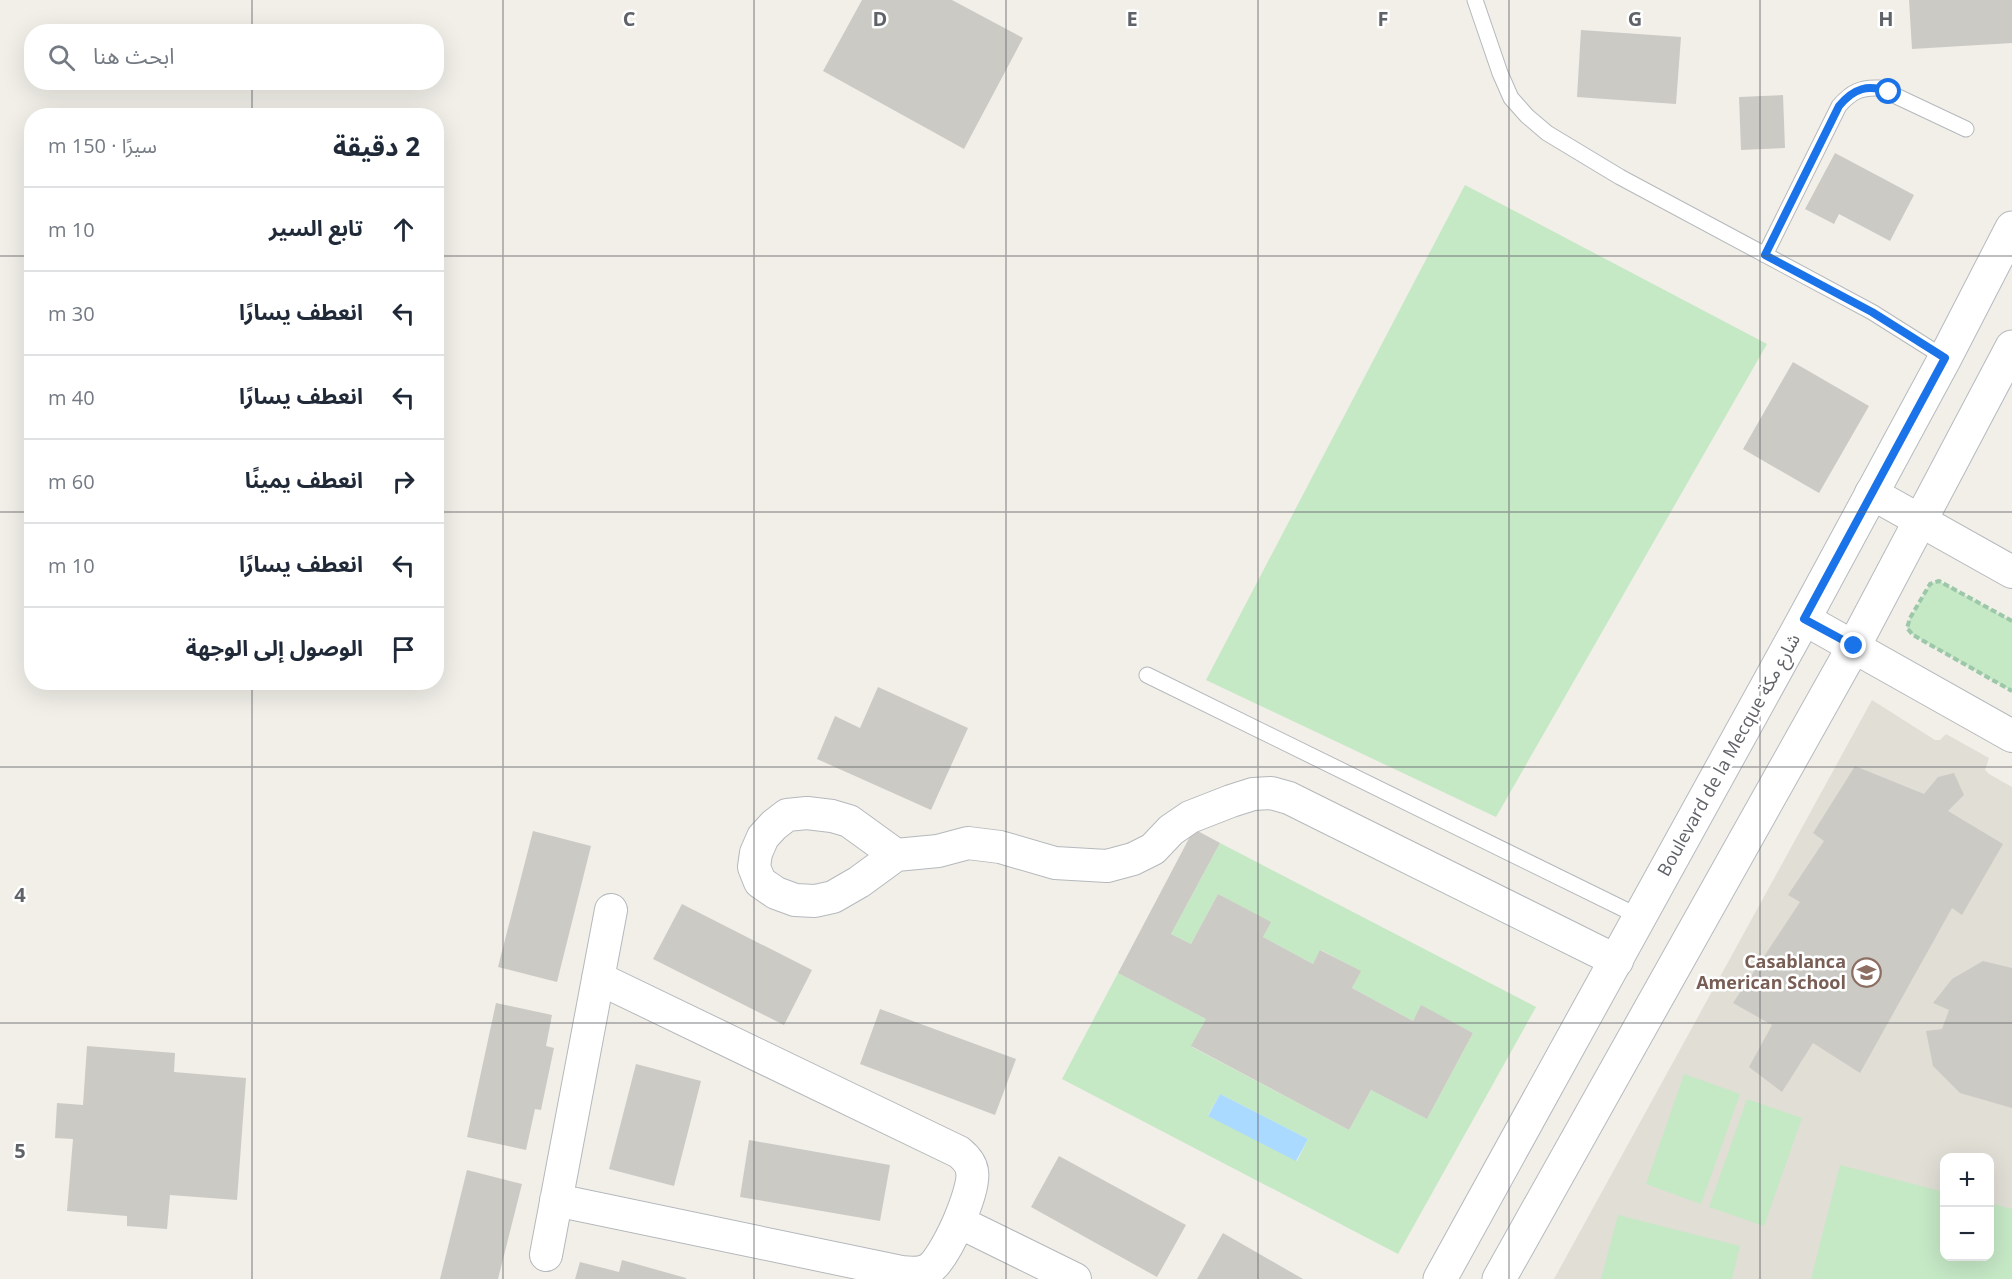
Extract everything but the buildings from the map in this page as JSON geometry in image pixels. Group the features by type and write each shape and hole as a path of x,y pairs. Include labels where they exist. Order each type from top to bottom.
{"main road":[{"name":"Boulevard de la Mecque شارع مكة","path":"1440,1279 1567,1046 1617,962 1804,619 1945,358 2012,228"},
{"path":"1499,1279 1854,646 2012,347"}],"street":[{"path":"1871,493 2012,572"},
{"path":"1804,619 2012,735"},
{"path":"896,855 938,850 968,843 999,847 1055,863 1107,866 1133,860 1153,849 1171,830 1190,817 1253,794 1271,793 1289,798 1617,962"},
{"path":"546,1255 611,910"},
{"path":"556,1200 912,1273 930,1269 935,1264 959,1222 970,1192 973,1172 970,1164 959,1152 598,978"},
{"path":"959,1222 1075,1279"}],"lane":[{"path":"1475,0 1511,98 1547,133 1620,177 1872,312 1945,358"},
{"path":"1765,255 1839,106 1856,90 1867,87 1879,88 1966,129"},
{"path":"1147,675 1640,917"}],"path":[{"path":"2012,621 1939,581 1930,584 1910,618 1907,628 1913,635 2012,692"}],"shaded area":[{"name":"Casablanca American School","path":"1872,700 1935,740 1940,740 1946,734 1989,758 1985,770 2012,787 2012,1279 1554,1279"}],"green space":[{"path":"1465,185 1767,344 1496,817 1206,680"},
{"path":"1939,581 2012,621 2012,691 1913,635 1907,628 1910,618 1930,584"},
{"path":"1220,843 1536,1007 1398,1254 1062,1079 1118,973 1206,1019 1192,1047 1349,1130 1371,1090 1427,1119 1473,1033 1421,1006 1413,1021 1352,988 1360,971 1321,950 1313,964 1263,937 1270,923 1218,894 1191,944 1171,934","holes":["1220,1094 1308,1139 1297,1161 1208,1115"]},
{"path":"1684,1074 1740,1094 1701,1204 1646,1184"},
{"path":"1747,1099 1802,1118 1764,1226 1709,1207"},
{"path":"1840,1165 1940,1191 1940,1261 1994,1261 1994,1204 2012,1209 2012,1279 1811,1279"},
{"path":"1618,1215 1740,1246 1732,1279 1601,1279"}],"water":[{"path":"1220,1094 1308,1139 1296,1161 1208,1116"}],"place":[{"name":"Casablanca American School","path":"1867,972"}],"route":[{"path":"1854,646 1804,619 1945,358 1872,312 1765,255 1839,106 1856,90 1867,87 1889,92"}]}
